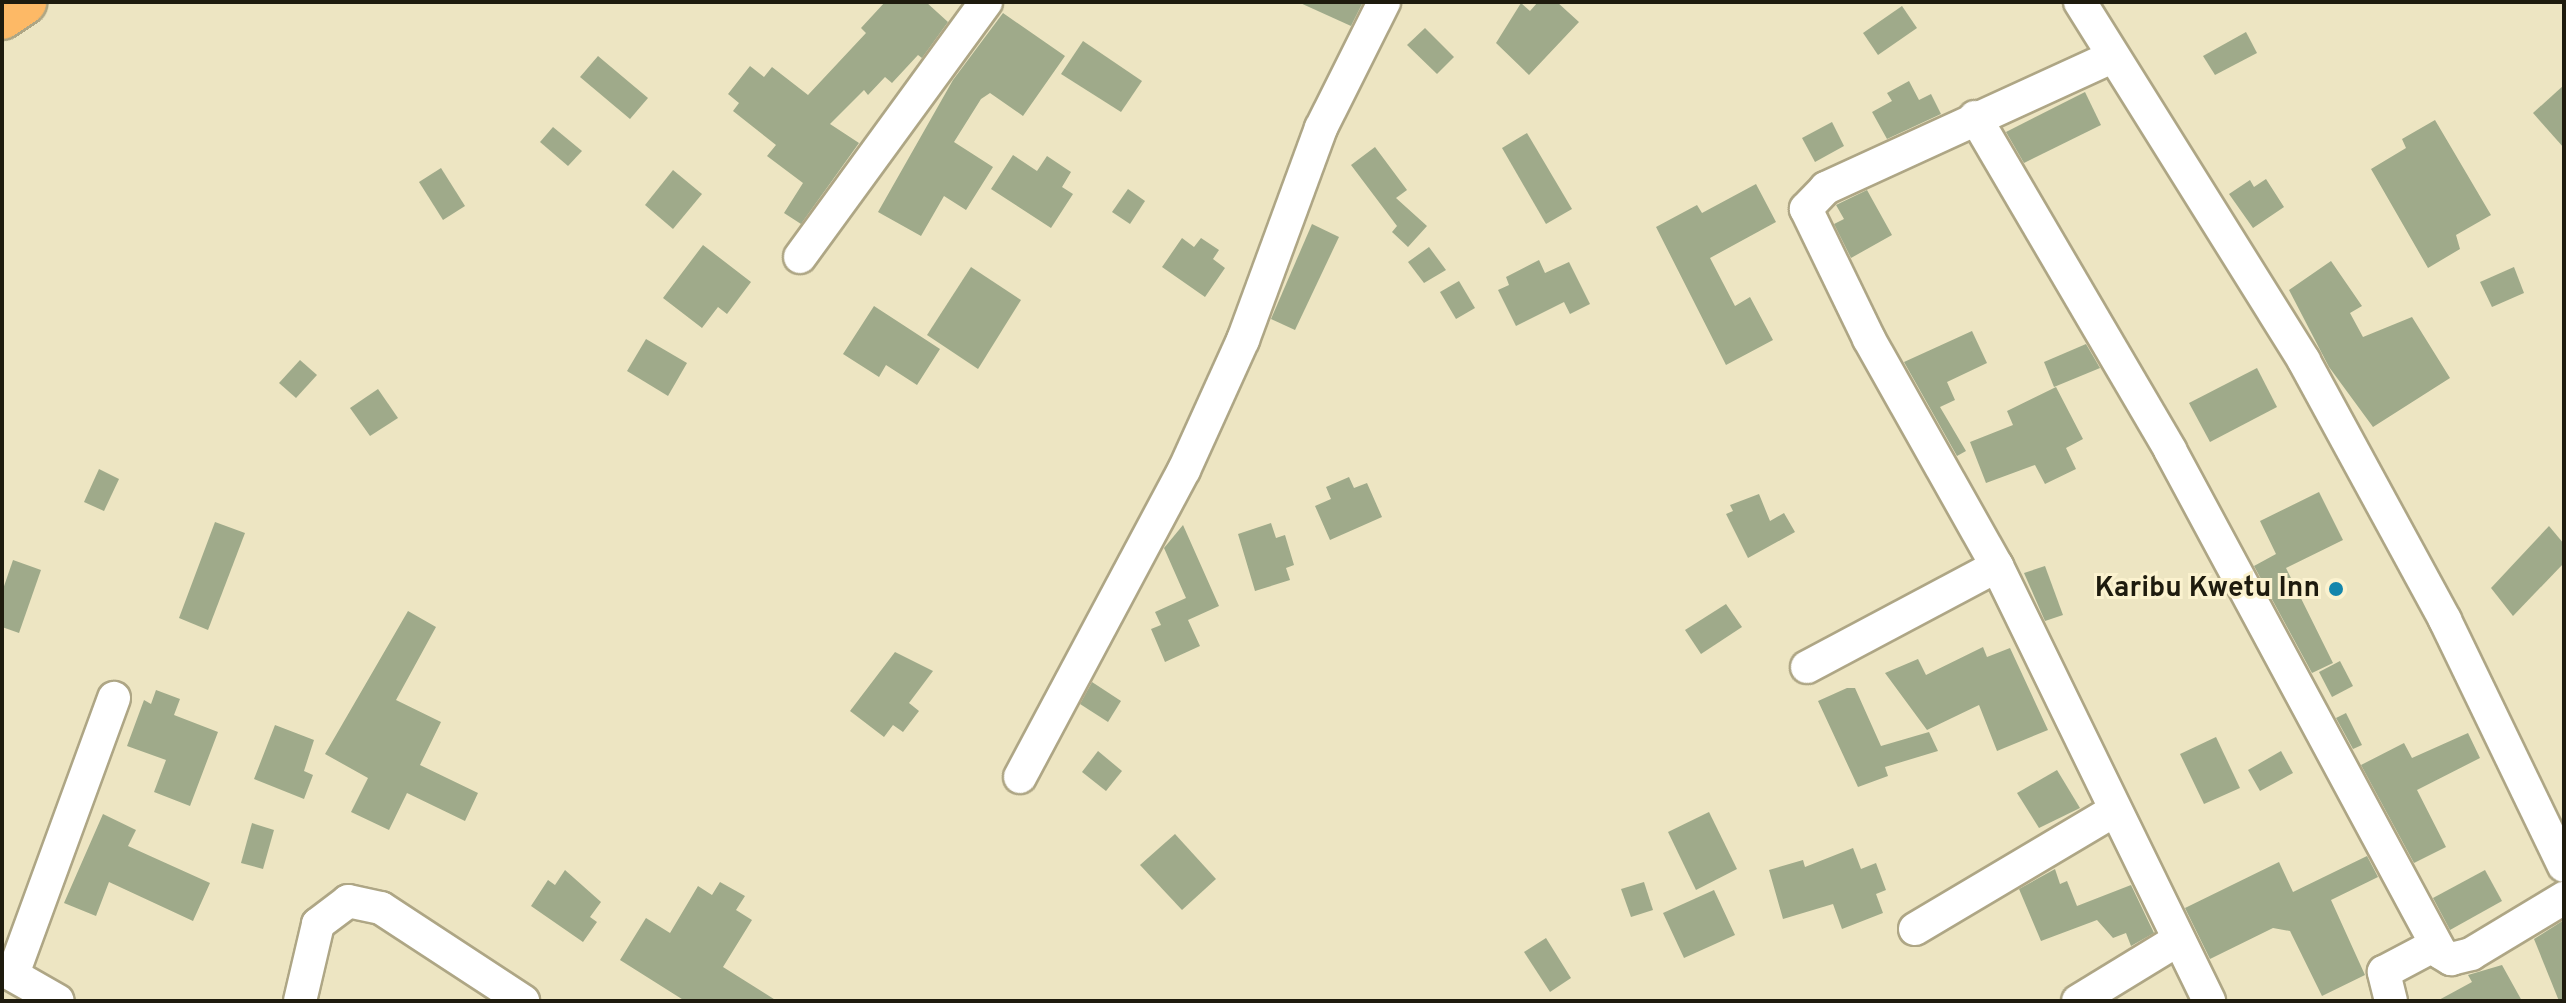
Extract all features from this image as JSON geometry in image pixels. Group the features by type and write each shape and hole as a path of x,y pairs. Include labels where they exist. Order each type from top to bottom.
{"highway":[{"path":"2,17 24,2"}],"street":[{"path":"800,257 986,2"},
{"path":"1020,777 1184,470 1243,340 1321,128 1384,2"},
{"path":"2080,2 2304,361 2445,620 2564,866"},
{"path":"2112,57 1975,117 1826,188 1806,209 1869,339 1997,566 2209,1001"},
{"path":"1975,117 2170,450 2435,945 2447,959 2471,954 2564,898"},
{"path":"1807,667 1997,566"},
{"path":"58,1001 8,972 114,698"},
{"path":"1915,929 2114,811"},
{"path":"300,1001 318,924 348,901 372,904 406,922 523,1001"},
{"path":"2078,1001 2178,940"},
{"path":"2391,1001 2384,972 2435,945"}],"building":[{"path":"885,2 926,2 948,22 922,58 918,55 892,83 885,77 868,95 864,90 830,124 859,143 801,224 784,213 803,183 767,156 776,145 733,111 739,103 728,94 750,66 764,77 772,67 808,95 866,33 861,28"},
{"path":"1298,2 1363,2 1351,26"},
{"path":"1538,2 1557,2 1579,22 1529,75 1496,43 1521,3 1530,11"},
{"path":"1902,6 1917,28 1878,55 1863,33"},
{"path":"1003,13 1065,56 1023,116 990,93 981,99 954,142 993,167 966,210 944,196 921,236 878,212 953,80"},
{"path":"1425,28 1454,57 1437,74 1407,45"},
{"path":"2246,32 2257,53 2215,75 2203,56"},
{"path":"1083,41 1142,81 1121,112 1061,74"},
{"path":"598,56 648,98 630,119 580,77"},
{"path":"1909,81 1919,100 1931,94 1941,114 1887,139 1872,112 1892,101 1887,93"},
{"path":"2564,85 2564,148 2533,113"},
{"path":"2085,92 2101,125 2024,163 2006,132"},
{"path":"2435,120 2491,215 2456,235 2460,249 2428,268 2371,169 2406,148 2402,139"},
{"path":"1832,122 1844,146 1815,162 1802,138"},
{"path":"553,127 582,151 568,166 540,142"},
{"path":"1527,133 1572,209 1546,224 1502,148"},
{"path":"1375,147 1407,190 1396,198 1427,226 1408,247 1392,232 1397,226 1351,165"},
{"path":"1013,155 1037,171 1047,156 1071,172 1062,187 1073,194 1051,228 991,189"},
{"path":"441,168 465,206 443,220 419,182"},
{"path":"673,170 702,194 673,229 645,205"},
{"path":"2266,179 2284,207 2253,228 2229,194 2250,180 2254,187"},
{"path":"1756,184 1776,222 1710,258 1735,306 1750,297 1773,340 1726,365 1656,227 1697,205 1702,213"},
{"path":"1128,189 1145,201 1130,224 1112,212"},
{"path":"1867,190 1892,235 1851,258 1834,224 1844,219 1836,205"},
{"path":"1312,224 1339,237 1295,330 1271,319"},
{"path":"1182,238 1194,247 1201,238 1219,250 1213,259 1225,268 1205,297 1162,267"},
{"path":"703,245 751,282 727,314 718,307 702,328 663,298"},
{"path":"1429,247 1446,270 1424,283 1408,262"},
{"path":"1539,260 1545,273 1569,262 1590,304 1570,314 1564,302 1516,326 1498,290 1509,285 1506,277"},
{"path":"2331,261 2362,306 2350,313 2363,337 2412,317 2450,378 2373,427 2329,367 2289,290"},
{"path":"971,267 1021,300 978,369 927,335"},
{"path":"2514,267 2524,293 2492,307 2480,282"},
{"path":"1459,281 1475,308 1456,319 1440,292"},
{"path":"874,306 940,349 917,385 886,365 879,377 843,354"},
{"path":"1972,331 1987,363 1947,382 1955,400 1940,407 1966,451 1957,456 1904,362"},
{"path":"646,339 687,363 668,396 627,371"},
{"path":"2086,344 2100,368 2054,387 2044,362"},
{"path":"300,360 317,375 296,398 279,383"},
{"path":"2257,368 2277,407 2210,442 2189,403"},
{"path":"2056,387 2083,439 2066,448 2076,469 2045,484 2035,465 1986,483 1970,442 2013,425 2007,411"},
{"path":"378,389 398,418 370,436 350,408"},
{"path":"99,469 119,479 104,511 84,502"},
{"path":"1349,477 1354,488 1367,483 1382,517 1330,540 1315,506 1331,499 1326,487"},
{"path":"2319,492 2343,540 2286,568 2333,663 2312,673 2254,566 2276,554 2260,521"},
{"path":"1759,494 1770,521 1784,513 1795,532 1748,558 1726,514 1733,511 1730,505"},
{"path":"215,522 245,533 208,630 179,618"},
{"path":"1271,523 1276,538 1285,535 1294,565 1286,568 1290,580 1255,591 1238,534"},
{"path":"1183,525 1219,606 1188,620 1200,646 1165,662 1151,629 1161,625 1155,612 1186,598 1164,548"},
{"path":"2549,526 2564,544 2564,563 2513,616 2491,588"},
{"path":"13,560 41,570 19,633 2,627 2,592"},
{"path":"2045,566 2063,615 2045,621 2024,573"},
{"path":"1726,604 1742,627 1701,654 1685,630"},
{"path":"408,611 436,627 396,700 441,722 420,765 478,793 465,821 407,793 389,830 351,812 368,778 325,754"},
{"path":"1983,647 1987,657 2010,648 2048,730 1997,751 1979,705 1927,730 1885,673 1918,659 1926,675"},
{"path":"895,652 933,671 909,703 919,711 903,732 893,725 884,737 850,711"},
{"path":"2340,661 2353,686 2332,697 2319,672"},
{"path":"1092,682 1121,701 1108,722 1080,704"},
{"path":"1847,688 1855,688 1881,746 1929,732 1938,751 1885,767 1888,776 1858,787 1818,701"},
{"path":"156,690 180,699 174,715 218,732 190,806 154,792 166,760 127,746 144,700 151,704"},
{"path":"2346,713 2362,745 2353,749 2336,718"},
{"path":"275,725 314,740 304,771 313,775 304,799 254,779"},
{"path":"2468,733 2480,758 2417,790 2446,847 2414,863 2361,765 2404,743 2412,758"},
{"path":"2216,737 2240,788 2204,804 2180,754"},
{"path":"1098,751 1122,771 1106,791 1082,772"},
{"path":"2281,751 2293,773 2260,791 2248,770"},
{"path":"2057,770 2080,808 2039,828 2017,793"},
{"path":"1709,812 1737,869 1696,890 1668,832"},
{"path":"103,814 136,830 128,846 210,883 193,921 109,882 96,916 64,903"},
{"path":"252,823 274,830 263,869 241,863"},
{"path":"1175,834 1216,879 1182,910 1140,865"},
{"path":"1853,848 1861,869 1876,863 1886,890 1876,894 1883,913 1842,929 1833,904 1783,919 1769,870 1803,860 1805,867"},
{"path":"2367,856 2378,877 2331,900 2365,975 2322,996 2290,931 2273,928 2210,959 2185,908 2279,862 2293,892"},
{"path":"2055,869 2060,884 2067,881 2077,906 2131,885 2154,933 2131,946 2126,933 2113,938 2097,920 2041,941 2019,889"},
{"path":"565,870 601,902 590,917 597,922 583,942 531,906 548,880 555,885"},
{"path":"2485,870 2502,901 2450,930 2433,898"},
{"path":"720,882 745,896 736,910 752,920 723,967 777,1001 685,1001 620,960 646,918 670,933 698,886 712,895"},
{"path":"1644,882 1653,910 1631,917 1621,889"},
{"path":"1714,890 1735,935 1684,958 1663,913"},
{"path":"2564,920 2564,1001 2559,1001 2534,939"},
{"path":"1546,938 1571,978 1550,992 1524,952"},
{"path":"2502,965 2522,1001 2437,1001 2472,982 2468,975"}],"place":[{"name":"Karibu Kwetu Inn","path":"2336,589"}]}
